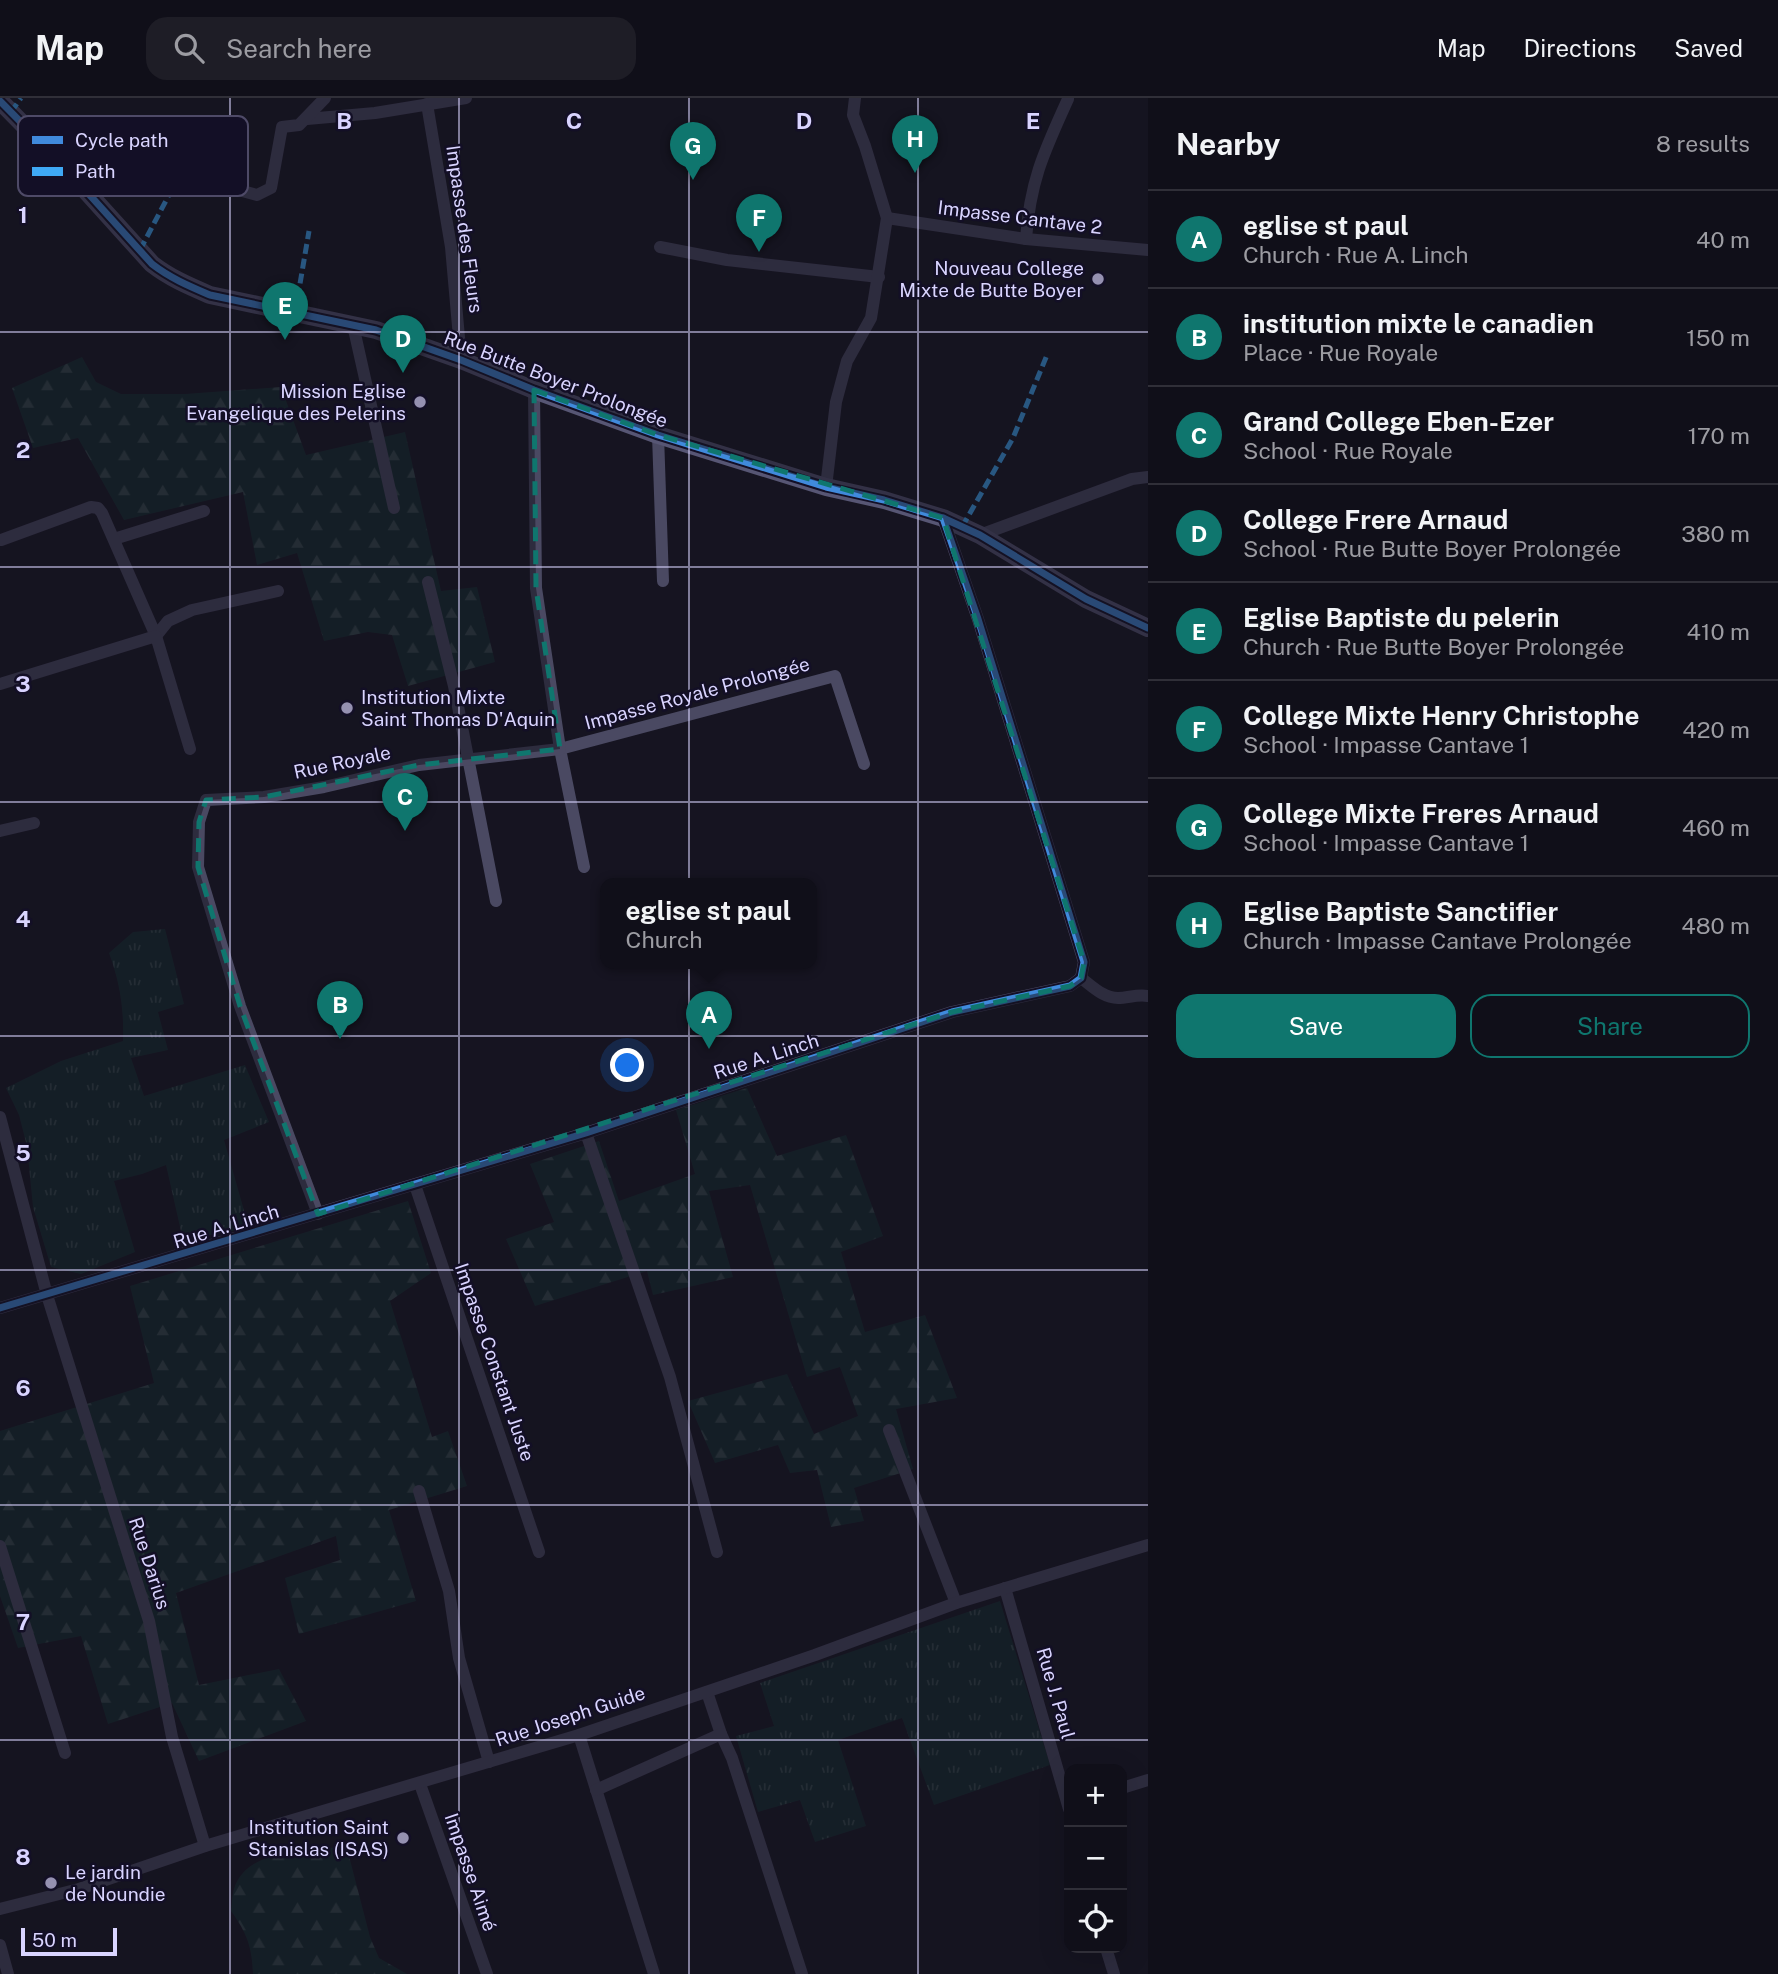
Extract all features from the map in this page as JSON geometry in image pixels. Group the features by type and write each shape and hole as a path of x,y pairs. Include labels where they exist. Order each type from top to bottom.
{"street":[{"path":"248,193 257,195 271,188 282,127 299,125 325,98"},
{"path":"307,119 375,113 466,98"},
{"path":"826,487 836,402 848,361 872,318 887,218 853,115 855,98"},
{"path":"1026,239 1028,205 1037,170 1056,122 1069,99"},
{"name":"Rue Butte Boyer Prolongée","path":"0,101 18,119"},
{"name":"Impasse des Fleurs","path":"427,104 451,247 461,360"},
{"name":"Rue Butte Boyer Prolongée","path":"91,196 152,264 167,275 210,295 376,330 659,435 826,487 884,500 943,518 980,535 1086,599 1148,628"},
{"name":"Impasse Cantave 2","path":"887,218 1026,239 1148,250"},
{"path":"660,247 727,260 879,277"},
{"path":"353,325 394,508"},
{"path":"534,390 536,588 560,749 584,867"},
{"path":"659,435 663,581"},
{"path":"980,535 1132,480 1148,477"},
{"path":"1,540 91,507 98,508 103,513 156,636 190,749"},
{"path":"114,539 204,511"},
{"path":"943,518 978,619 1084,962 1081,978 1103,994 1116,998 1148,996"},
{"path":"428,582 470,760 496,901"},
{"path":"0,684 156,636 168,621 192,610 278,591"},
{"name":"Impasse Royale Prolongée","path":"560,749 835,676 864,764"},
{"name":"Rue Royale","path":"318,1214 240,1006 198,867 199,822 206,800 264,797 324,787 419,765 560,749"},
{"path":"0,831 34,823"},
{"name":"Rue A. Linch","path":"0,1308 586,1133 953,1012 1070,986 1081,978"},
{"name":"Rue Darius","path":"0,1117 47,1295 149,1621 172,1737 205,1846"},
{"path":"586,1133 670,1377 717,1552"},
{"name":"Impasse Constant Juste","path":"415,1185 538,1552"},
{"path":"889,1430 956,1603"},
{"path":"419,1491 449,1591 458,1658 488,1762"},
{"name":"Rue Joseph Guide","path":"0,1909 79,1889 205,1846 579,1735 956,1603 1148,1545"},
{"path":"0,1546 65,1753"},
{"name":"Rue J. Paul","path":"1005,1588 1064,1788"},
{"path":"707,1692 732,1758 802,1974"},
{"path":"596,1790 721,1734"},
{"path":"579,1735 654,1974"},
{"path":"1127,1786 1148,1780"},
{"name":"Impasse Aimé","path":"420,1784 487,1974"},
{"path":"0,1945 8,1974"},
{"path":"1108,1953 1114,1974"}],"highlighted area":[{"path":"534,390 658,435 943,518 1084,962 1081,978 1070,986 952,1012 318,1214 240,1006 198,867 199,822 206,800 264,797 419,765 560,749 536,588"}],"green space":[{"path":"82,357 96,382 121,394 185,394 281,387 306,455 405,432 441,591 477,587 495,662 408,686 392,635 368,632 324,641 297,553 257,565 243,492 124,520 78,438 33,448 12,388"},
{"path":"165,929 184,1004 158,1012 168,1050 131,1058 144,1096 245,1065 269,1122 224,1140 249,1228 183,1240 166,1165 114,1181 135,1252 81,1274 51,1267 33,1207 27,1146 19,1115 6,1088 61,1061 123,1041 120,996 109,953 133,932"},
{"path":"747,1088 777,1156 846,1135 883,1236 841,1252 865,1332 925,1315 957,1398 896,1409 913,1469 854,1488 864,1521 831,1527 817,1470 790,1473 778,1445 715,1463 688,1401 787,1374 814,1434 858,1416 840,1367 807,1377 750,1185 709,1191 733,1277 653,1295 647,1271 535,1306 506,1239 554,1222 530,1164 599,1141 619,1201 695,1174 676,1110"},
{"path":"408,1201 431,1273 390,1301 432,1437 448,1431 467,1486 389,1510 416,1601 299,1634 285,1578 340,1560 336,1536 176,1593 199,1685 279,1669 306,1721 199,1761 172,1703 108,1724 81,1636 18,1648 0,1596 0,1431 154,1383 130,1286"},
{"path":"1000,1601 1050,1765 934,1805 902,1718 838,1740 866,1826 815,1842 800,1800 758,1812 736,1736 774,1726 760,1683"},
{"path":"338,1847 349,1856 370,1937 379,1958 407,1974 253,1974 248,1941 231,1911 233,1891 241,1876 251,1866 278,1854"}],"marked path":[{"path":"11,112 21,98"},
{"path":"140,250 168,196"},
{"path":"295,313 309,231"},
{"path":"962,527 1013,438 1047,355"}],"cycle path":[{"path":"0,101 18,119"},
{"path":"91,196 152,264 210,295 376,330 658,435 826,487 884,500 943,518 980,535 1086,599 1148,628"},
{"path":"0,1308 586,1133 952,1012 1070,986 1081,978 1084,962 978,619 943,518"}],"place":[{"name":"Eglise Baptiste Sanctifier","path":"915,173"},
{"name":"College Mixte Freres Arnaud","path":"693,180"},
{"name":"College Mixte Henry Christophe","path":"759,252"},
{"name":"Nouveau College Mixte de Butte Boyer","path":"1098,279"},
{"name":"Eglise Baptiste du pelerin","path":"285,340"},
{"name":"College Frere Arnaud","path":"403,373"},
{"name":"Mission Eglise Evangelique des Pelerins","path":"420,402"},
{"name":"Institution Mixte Saint Thomas D'Aquin","path":"347,708"},
{"name":"Grand College Eben-Ezer","path":"405,831"},
{"name":"institution mixte le canadien","path":"340,1039"},
{"name":"eglise st paul","path":"709,1049"},
{"name":"Institution Saint Stanislas (ISAS)","path":"403,1838"},
{"name":"Le jardin de Noundie","path":"51,1883"}]}
